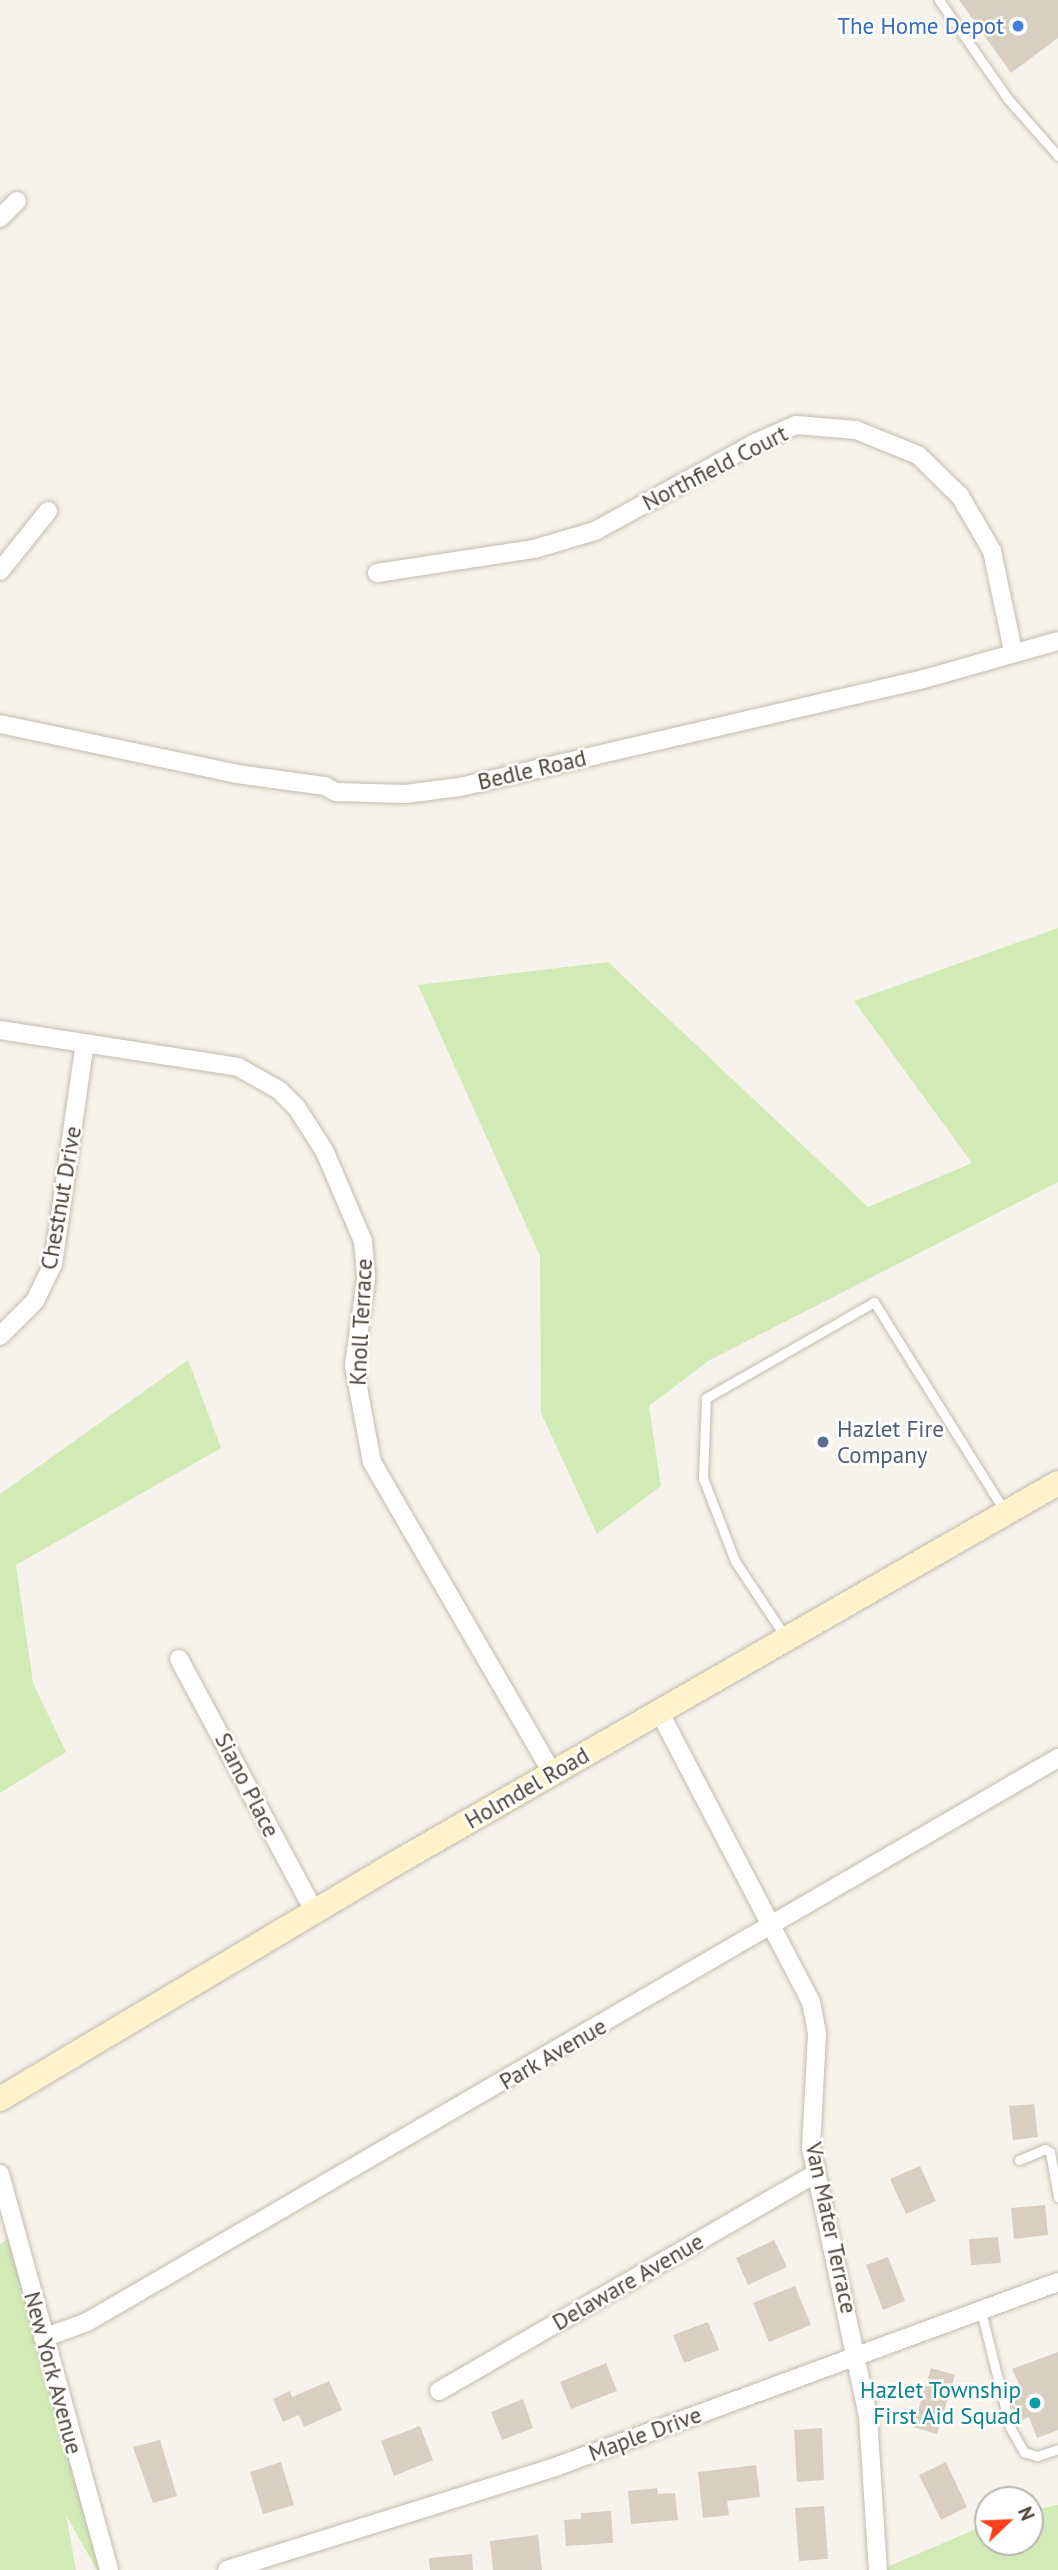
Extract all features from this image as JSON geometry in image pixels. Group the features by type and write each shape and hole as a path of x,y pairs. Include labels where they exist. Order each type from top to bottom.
{"main road":[{"name":"Holmdel Road","path":"0,2099 314,1911 1058,1483"}],"street":[{"path":"0,218 17,201"},
{"name":"Northfield Court","path":"377,573 546,546 595,531 753,444 796,425 856,430 918,455 960,496 992,551 1013,651"},
{"path":"0,571 48,511"},
{"name":"Bedle Road","path":"0,724 237,774 324,786 336,792 405,794 460,787 924,679 1013,651 1058,641"},
{"name":"Knoll Terrace","path":"0,1030 238,1067 279,1090 310,1126 350,1204 363,1241 366,1279 354,1366 372,1462 553,1774"},
{"name":"Chestnut Drive","path":"0,1336 35,1301 53,1264 85,1043"},
{"name":"Siano Place","path":"178,1659 314,1911"},
{"name":"Van Mater Terrace","path":"660,1713 806,1987 815,2016 810,2115 816,2173 868,2417 878,2570"},
{"name":"Park Avenue","path":"43,2338 87,2322 1058,1758"},
{"name":"Delaware Avenue","path":"439,2391 816,2173"},
{"name":"New York Avenue","path":"0,2174 109,2570"},
{"name":"Maple Drive","path":"227,2570 555,2467 1058,2282"}],"lane":[{"path":"939,0 1008,99 1058,156"},
{"path":"787,1640 735,1561 703,1478 706,1398 874,1302 1006,1514"},
{"path":"1019,2160 1045,2149 1050,2152 1058,2197"},
{"path":"981,2311 1010,2427 1024,2452 1037,2456 1058,2449"}],"green space":[{"path":"1058,928 1058,1182 708,1361 649,1406 661,1486 597,1534 541,1413 540,1256 418,985 608,962 868,1207 972,1163 854,1001"},
{"path":"188,1360 221,1448 16,1565 33,1683 66,1752 0,1793 0,1494"},
{"path":"17,2232 103,2570 97,2570 66,2515 76,2570 0,2570 0,2244"},
{"path":"1058,2505 1058,2570 880,2570 974,2530 974,2556 1044,2556 1044,2508"}],"building":[{"name":"The Home Depot","path":"959,0 1058,0 1058,38 1011,73"},
{"path":"1034,2104 1038,2137 1013,2140 1009,2106"},
{"path":"920,2166 936,2201 906,2214 890,2179"},
{"path":"1045,2205 1048,2235 1014,2239 1011,2208"},
{"path":"998,2237 1001,2263 971,2265 969,2239"},
{"path":"774,2240 787,2267 748,2285 736,2258"},
{"path":"888,2257 905,2301 883,2310 866,2265"},
{"path":"795,2286 811,2325 769,2342 753,2303"},
{"path":"708,2322 719,2350 684,2363 673,2335"},
{"name":"Hazlet Township First Aid Squad","path":"1058,2352 1058,2430 1037,2438 1029,2417 1018,2422 1006,2390 1019,2384 1012,2369"},
{"path":"606,2363 617,2391 571,2409 560,2382"},
{"path":"931,2368 955,2375 937,2434 913,2427"},
{"path":"329,2381 342,2410 304,2427 299,2415 283,2422 273,2399 290,2391 292,2397"},
{"path":"523,2399 533,2428 502,2440 491,2412"},
{"path":"420,2426 433,2460 394,2476 381,2441"},
{"path":"822,2428 824,2480 797,2482 794,2430"},
{"path":"160,2440 177,2496 153,2503 133,2447"},
{"path":"281,2462 294,2505 263,2514 250,2472"},
{"path":"946,2462 967,2507 941,2520 919,2475"},
{"path":"756,2465 760,2497 727,2501 729,2515 703,2518 698,2472"},
{"path":"657,2488 658,2494 675,2493 678,2520 631,2524 628,2491"},
{"path":"824,2506 828,2559 799,2561 795,2508"},
{"path":"611,2511 613,2543 566,2546 564,2520 581,2519 581,2513"},
{"path":"538,2535 542,2570 493,2570 490,2541"},
{"path":"472,2554 473,2570 430,2570 429,2558"}],"place":[{"name":"The Home Depot","path":"1018,26"},
{"name":"Hazlet Fire Company","path":"823,1442"},
{"name":"Hazlet Township First Aid Squad","path":"1035,2403"}]}
